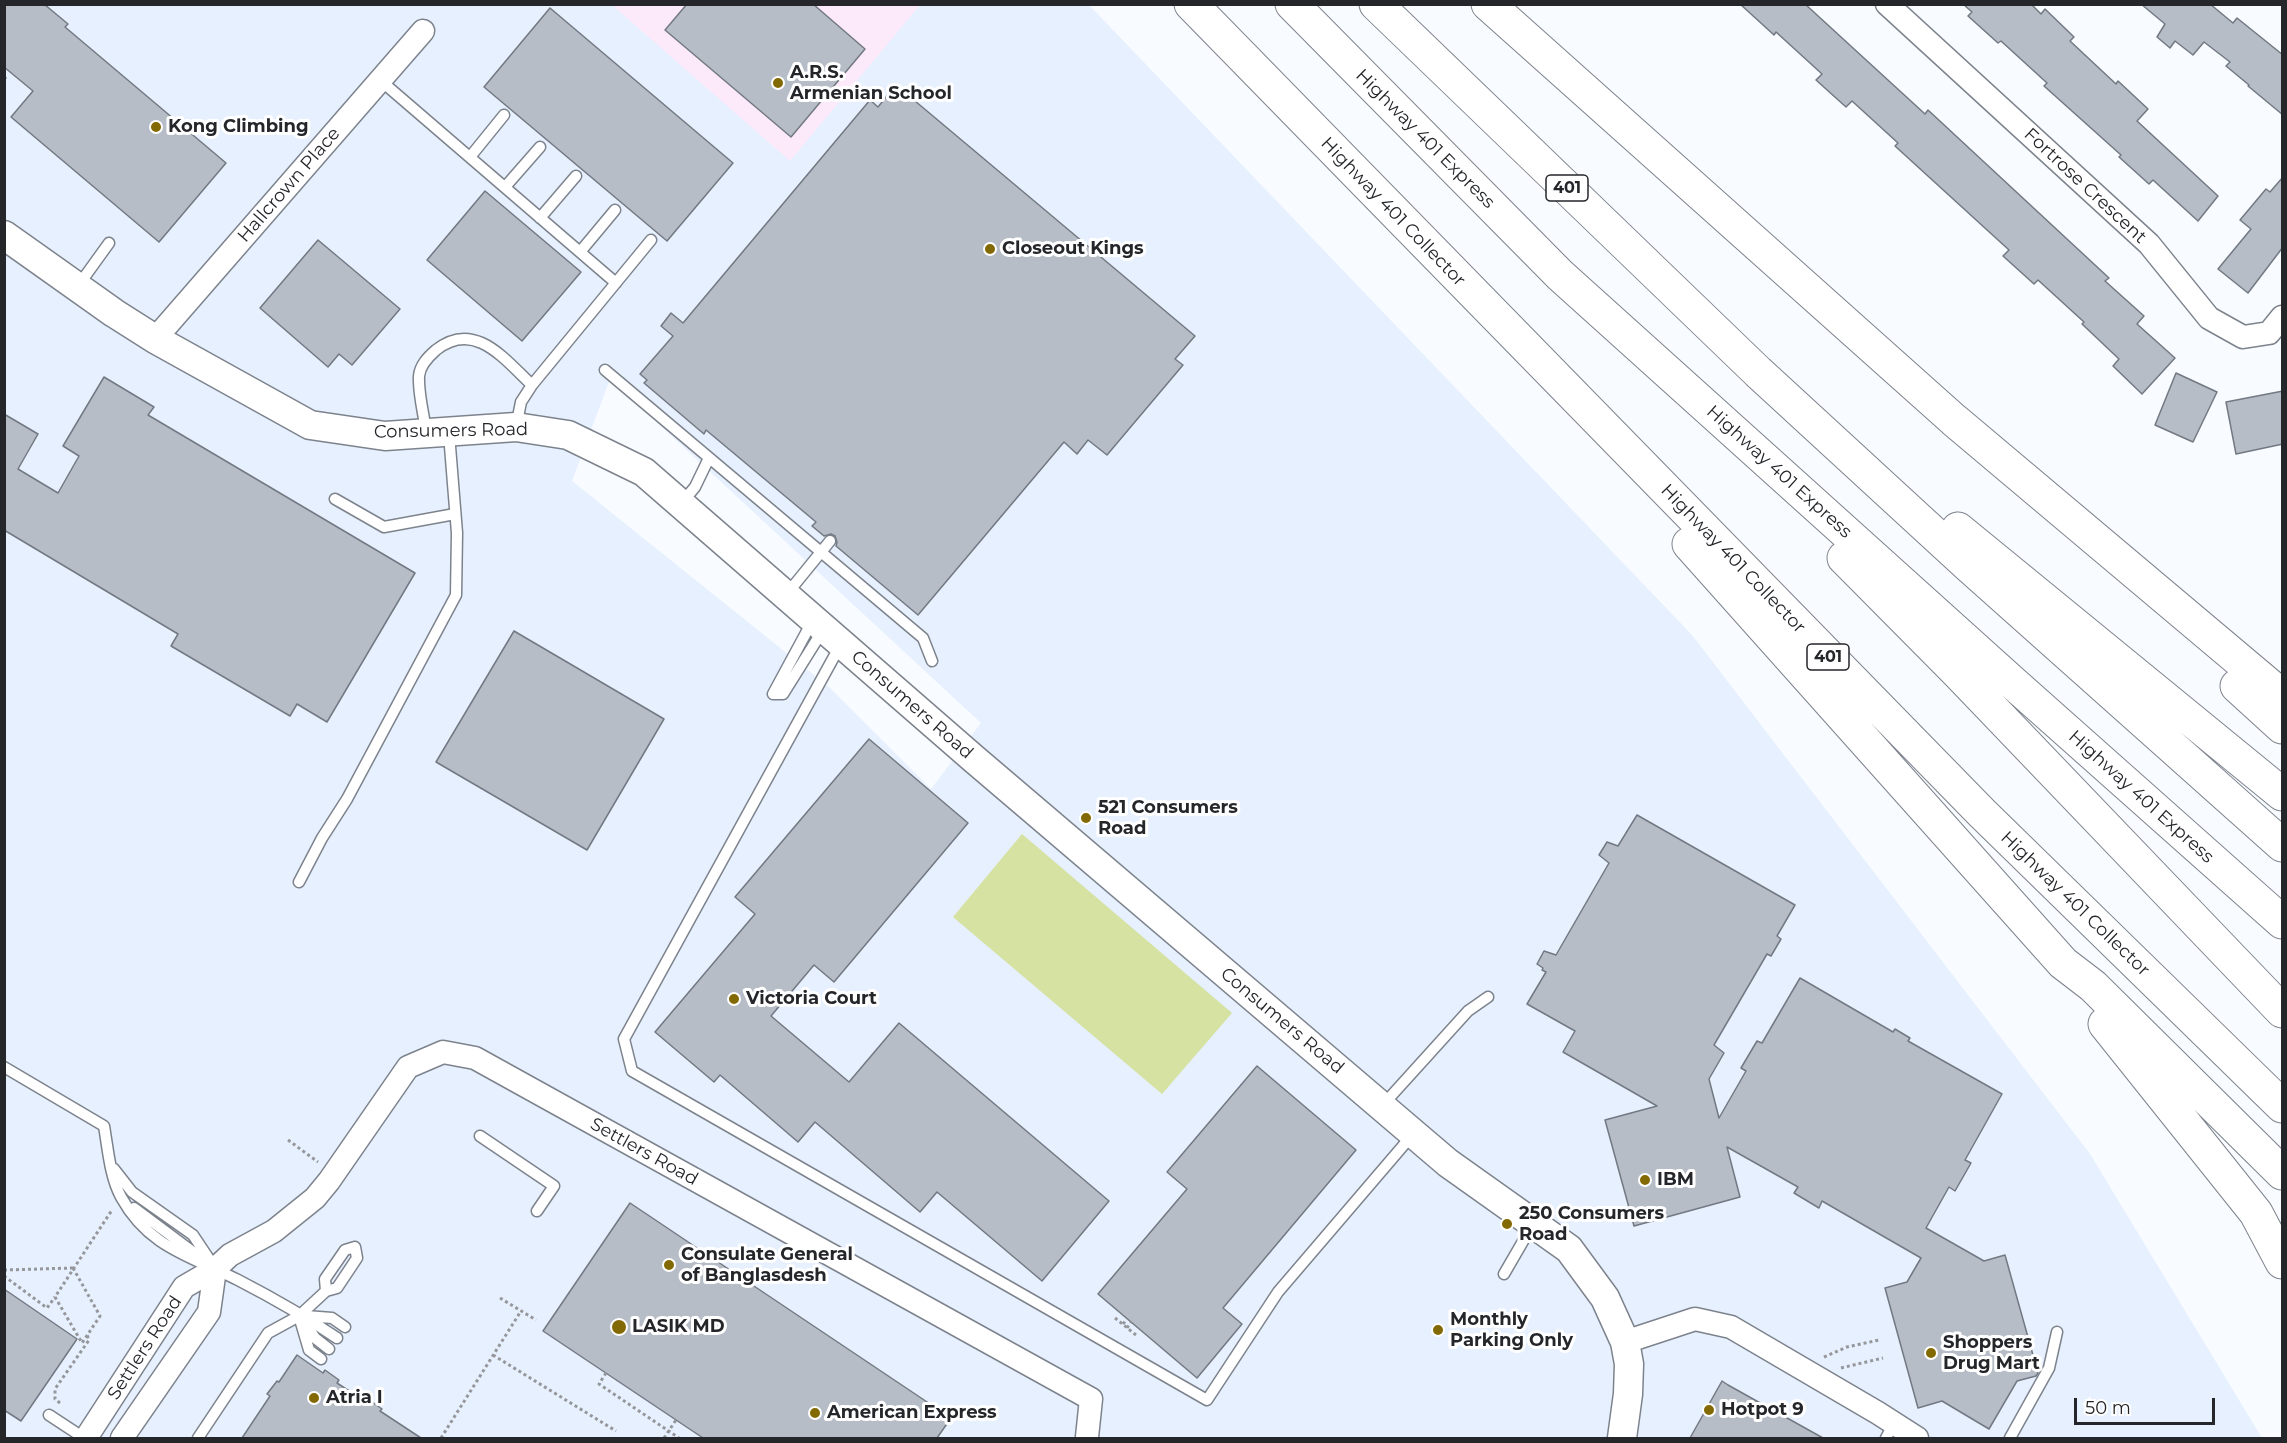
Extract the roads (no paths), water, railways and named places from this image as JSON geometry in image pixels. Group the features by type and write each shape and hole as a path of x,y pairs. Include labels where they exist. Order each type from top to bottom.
{"highway":[{"name":"Highway 401 Collector","path":"1191,4 1982,813 2283,1106"},
{"name":"Highway 401 Express","path":"1292,4 1560,275 2012,682 2283,922"},
{"name":"401","path":"1376,4 1758,372 1976,573 2283,845"},
{"path":"1488,4 1954,420 2283,727"},
{"path":"1382,201 2063,963 2093,986 2283,1173"},
{"path":"1560,275 1959,674 2283,1011"},
{"path":"1758,372 1978,545 2283,794"},
{"path":"1954,420 2283,696"},
{"path":"2063,963 2077,992 2122,1044 2256,1213 2283,1262"}],"street":[{"name":"Fortrose Crescent","path":"1887,4 2149,244 2209,318 2243,337 2269,333 2283,317"},
{"name":"Hallcrown Place","path":"155,339 423,31"},
{"name":"Consumers Road","path":"4,235 155,339 310,425 386,436 516,427 568,435 644,472 1448,1163 1569,1249 1605,1298 1625,1342 1629,1364 1629,1394 1622,1438"},
{"name":"Settlers Road","path":"85,1438 184,1287 215,1269 230,1255 274,1231 315,1198 336,1172 408,1067 443,1053 475,1058 1091,1399 1086,1438"},
{"name":"Settlers Road","path":"122,1438 209,1312 215,1269"},
{"path":"1625,1342 1695,1319 1731,1328 1890,1431 1917,1438"}],"lane":[{"path":"380,80 616,283"},
{"path":"470,157 504,115"},
{"path":"505,187 540,147"},
{"path":"540,218 576,176"},
{"path":"580,252 615,210"},
{"path":"516,427 521,402 532,385 651,240"},
{"path":"78,286 109,243"},
{"path":"299,882 322,838 347,799 456,595 455,514 438,432 419,376 424,362 446,342 463,338 477,340 490,347 532,385"},
{"path":"605,370 923,638 932,662"},
{"path":"681,504 695,487 709,458"},
{"path":"335,499 384,527 455,514"},
{"path":"786,596 830,541"},
{"path":"826,630 783,694 773,694 826,630"},
{"path":"826,630 624,1039 632,1071 1207,1400 1278,1292 1414,1133"},
{"path":"1382,1106 1468,1011 1488,997"},
{"path":"4,1066 104,1126 121,1197 144,1229 177,1253 253,1288 337,1338"},
{"path":"480,1136 554,1186 537,1211"},
{"path":"112,1166 132,1192 193,1235 215,1269"},
{"path":"1504,1274 1533,1224"},
{"path":"198,1438 268,1333 299,1316 326,1291"},
{"path":"299,1316 332,1318 345,1327"},
{"path":"299,1316 315,1338 329,1348"},
{"path":"299,1316 309,1350 321,1359"},
{"path":"2010,1438 2049,1368 2057,1332"},
{"path":"49,1415 85,1438"}],"place":[{"name":"A.R.S. Armenian School","path":"778,83"},
{"name":"Kong Climbing","path":"156,127"},
{"name":"Closeout Kings","path":"990,249"},
{"name":"521 Consumers Road","path":"1086,818"},
{"name":"Victoria Court","path":"734,999"},
{"name":"IBM","path":"1645,1180"},
{"name":"250 Consumers Road","path":"1507,1224"},
{"name":"Consulate General of Banglasdesh","path":"669,1265"},
{"name":"LASIK MD","path":"619,1327"},
{"name":"Monthly Parking Only","path":"1438,1330"},
{"name":"Shoppers Drug Mart","path":"1931,1353"},
{"name":"Atria I","path":"314,1398"},
{"name":"Hotpot 9","path":"1709,1410"},
{"name":"American Express","path":"815,1413"}]}
